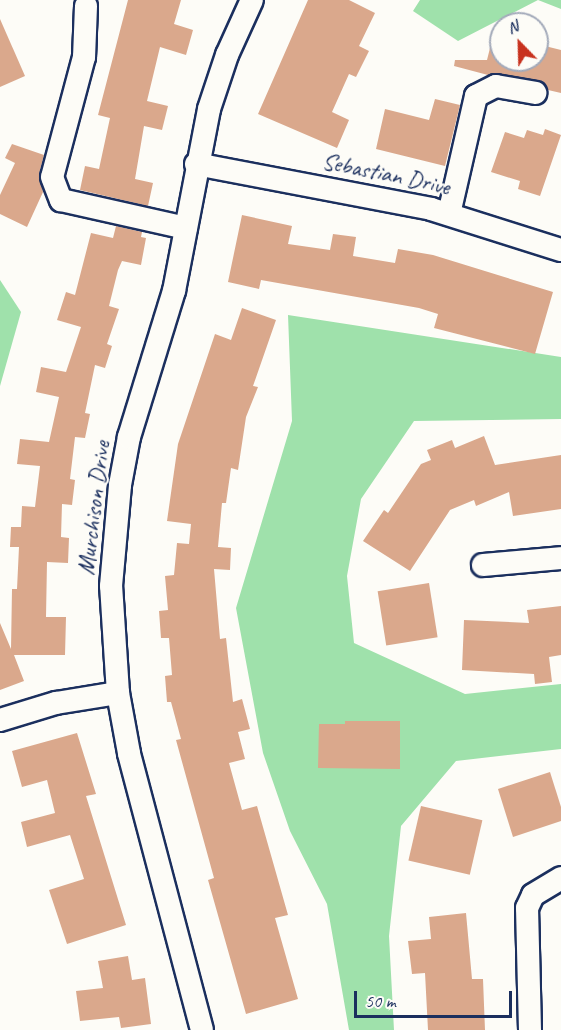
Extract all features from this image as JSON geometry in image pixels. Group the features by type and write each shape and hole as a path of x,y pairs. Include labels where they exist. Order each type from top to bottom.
{"street":[{"name":"Murchison Drive","path":"202,1030 129,753 118,693 111,586 120,485 141,392 174,291 196,164 227,55 252,0"},
{"path":"86,6 84,57 52,177 61,200 186,228"},
{"path":"449,214 476,96 496,86 535,93"},
{"name":"Sebastian Drive","path":"196,164 449,214 561,250"},
{"path":"483,565 561,558"},
{"path":"0,720 56,703 118,693"},
{"path":"530,1030 528,909 533,895 561,878"}],"green space":[{"path":"420,0 538,0 515,12 489,12 489,25 458,41 413,11"},
{"path":"538,0 561,0 561,9"},
{"path":"0,280 21,312 0,386"},
{"path":"288,315 561,357 561,419 414,421 361,499 347,576 354,643 465,694 561,684 561,749 456,761 401,826 389,936 394,1030 349,1030 327,904 290,831 263,753 236,608 292,421"}],"building":[{"path":"128,0 181,0 174,24 193,30 186,55 160,47 147,101 168,106 162,130 144,126 135,179 153,183 148,206 80,190 85,166 99,169 110,118 98,115"},
{"path":"308,0 349,0 375,13 359,46 369,51 356,77 349,74 332,112 349,120 337,148 258,114"},
{"path":"0,19 25,76 0,87"},
{"path":"549,47 561,50 561,93 548,90 537,80 488,75 454,66 455,60 487,60 489,52 489,72 549,72"},
{"path":"435,99 460,105 445,166 376,149 385,109 429,120"},
{"path":"545,129 561,135 540,196 518,189 520,181 491,172 505,132 524,138 527,130 543,135"},
{"path":"12,144 44,155 39,174 43,192 27,227 0,214 0,195 15,163 5,158"},
{"path":"242,215 292,226 288,244 330,250 333,234 356,237 353,256 395,263 398,249 433,255 553,292 535,354 434,328 438,314 419,308 261,280 259,289 228,282"},
{"path":"116,226 142,232 141,237 146,238 141,265 122,261 118,270 109,306 119,309 107,344 112,346 105,368 95,365 85,413 90,414 85,438 75,437 70,479 75,480 72,505 62,504 61,537 69,538 68,563 47,562 46,617 66,617 65,655 14,655 24,681 0,690 0,623 11,649 12,589 17,589 19,547 10,547 11,527 21,527 22,506 35,507 40,466 17,464 20,439 49,442 59,397 36,392 41,367 66,372 81,327 57,320 66,292 75,295 91,233 113,238"},
{"path":"242,308 276,320 253,386 258,387 246,417 238,470 231,468 226,503 222,503 218,547 231,548 230,570 214,569 220,639 226,638 233,702 242,699 250,729 238,732 245,759 229,763 242,810 257,806 288,915 275,918 298,999 246,1014 208,880 214,878 176,740 181,739 171,702 167,702 165,676 172,675 169,638 161,638 159,611 168,610 165,576 174,575 177,543 189,544 191,524 167,521 178,444 215,334 231,340"},
{"path":"484,436 495,465 561,455 561,509 513,516 509,492 476,506 474,500 450,510 410,571 363,541 384,510 388,513 421,464 431,460 427,450 452,440 455,448"},
{"path":"429,583 438,637 386,645 378,591"},
{"path":"561,606 561,655 549,657 552,682 535,684 534,674 462,670 464,620 529,623 527,610"},
{"path":"345,721 400,721 400,769 318,768 319,724 345,724"},
{"path":"77,733 96,794 86,796 126,925 67,944 49,890 84,879 70,835 27,847 21,822 55,813 47,780 22,787 12,751"},
{"path":"550,772 561,807 561,821 513,837 498,789"},
{"path":"421,806 482,820 470,875 408,861"},
{"path":"466,913 472,979 483,979 485,1030 428,1030 425,973 412,974 408,941 431,939 429,917"},
{"path":"128,956 132,980 145,978 151,1024 121,1028 119,1017 80,1021 76,991 103,988 98,961"}]}
